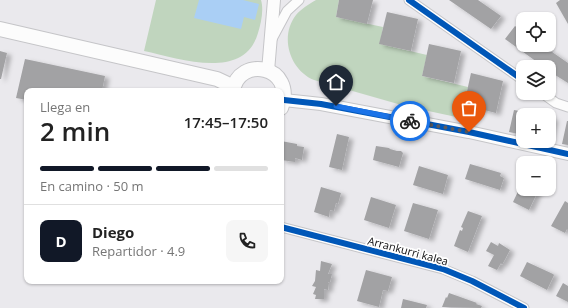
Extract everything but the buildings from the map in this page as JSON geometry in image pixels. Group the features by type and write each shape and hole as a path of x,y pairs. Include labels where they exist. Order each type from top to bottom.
{"main road":[{"path":"0,29 217,79 231,88"},
{"path":"234,88 238,79 244,73 251,70 260,69 268,70 279,79 283,88"}],"street":[{"path":"268,70 274,0"},
{"path":"271,40 287,11 299,0"},
{"path":"409,0 516,75"},
{"path":"552,100 556,103 568,106"},
{"path":"284,104 321,104 469,132 568,154"},
{"name":"Arrankurri kalea","path":"284,228 442,269 472,281 524,308"}],"green space":[{"path":"156,0 261,0 262,12 258,33 250,48 239,57 225,62 208,63 191,61 144,51"},
{"path":"316,0 339,0 336,17 383,27 380,44 427,55 422,76 468,87 461,118 405,106 314,80 306,75 293,61 288,43 288,33 296,15"}],"water":[{"path":"199,0 243,0 259,4 255,20 244,17 241,29 194,18"}],"cycle path":[{"path":"409,0 516,75"},
{"path":"284,100 321,104 469,132 568,154"},
{"path":"284,228 443,269 472,281 524,308"}],"way so far":[{"path":"410,121 469,132"}],"route":[{"path":"336,106 410,121"}]}
